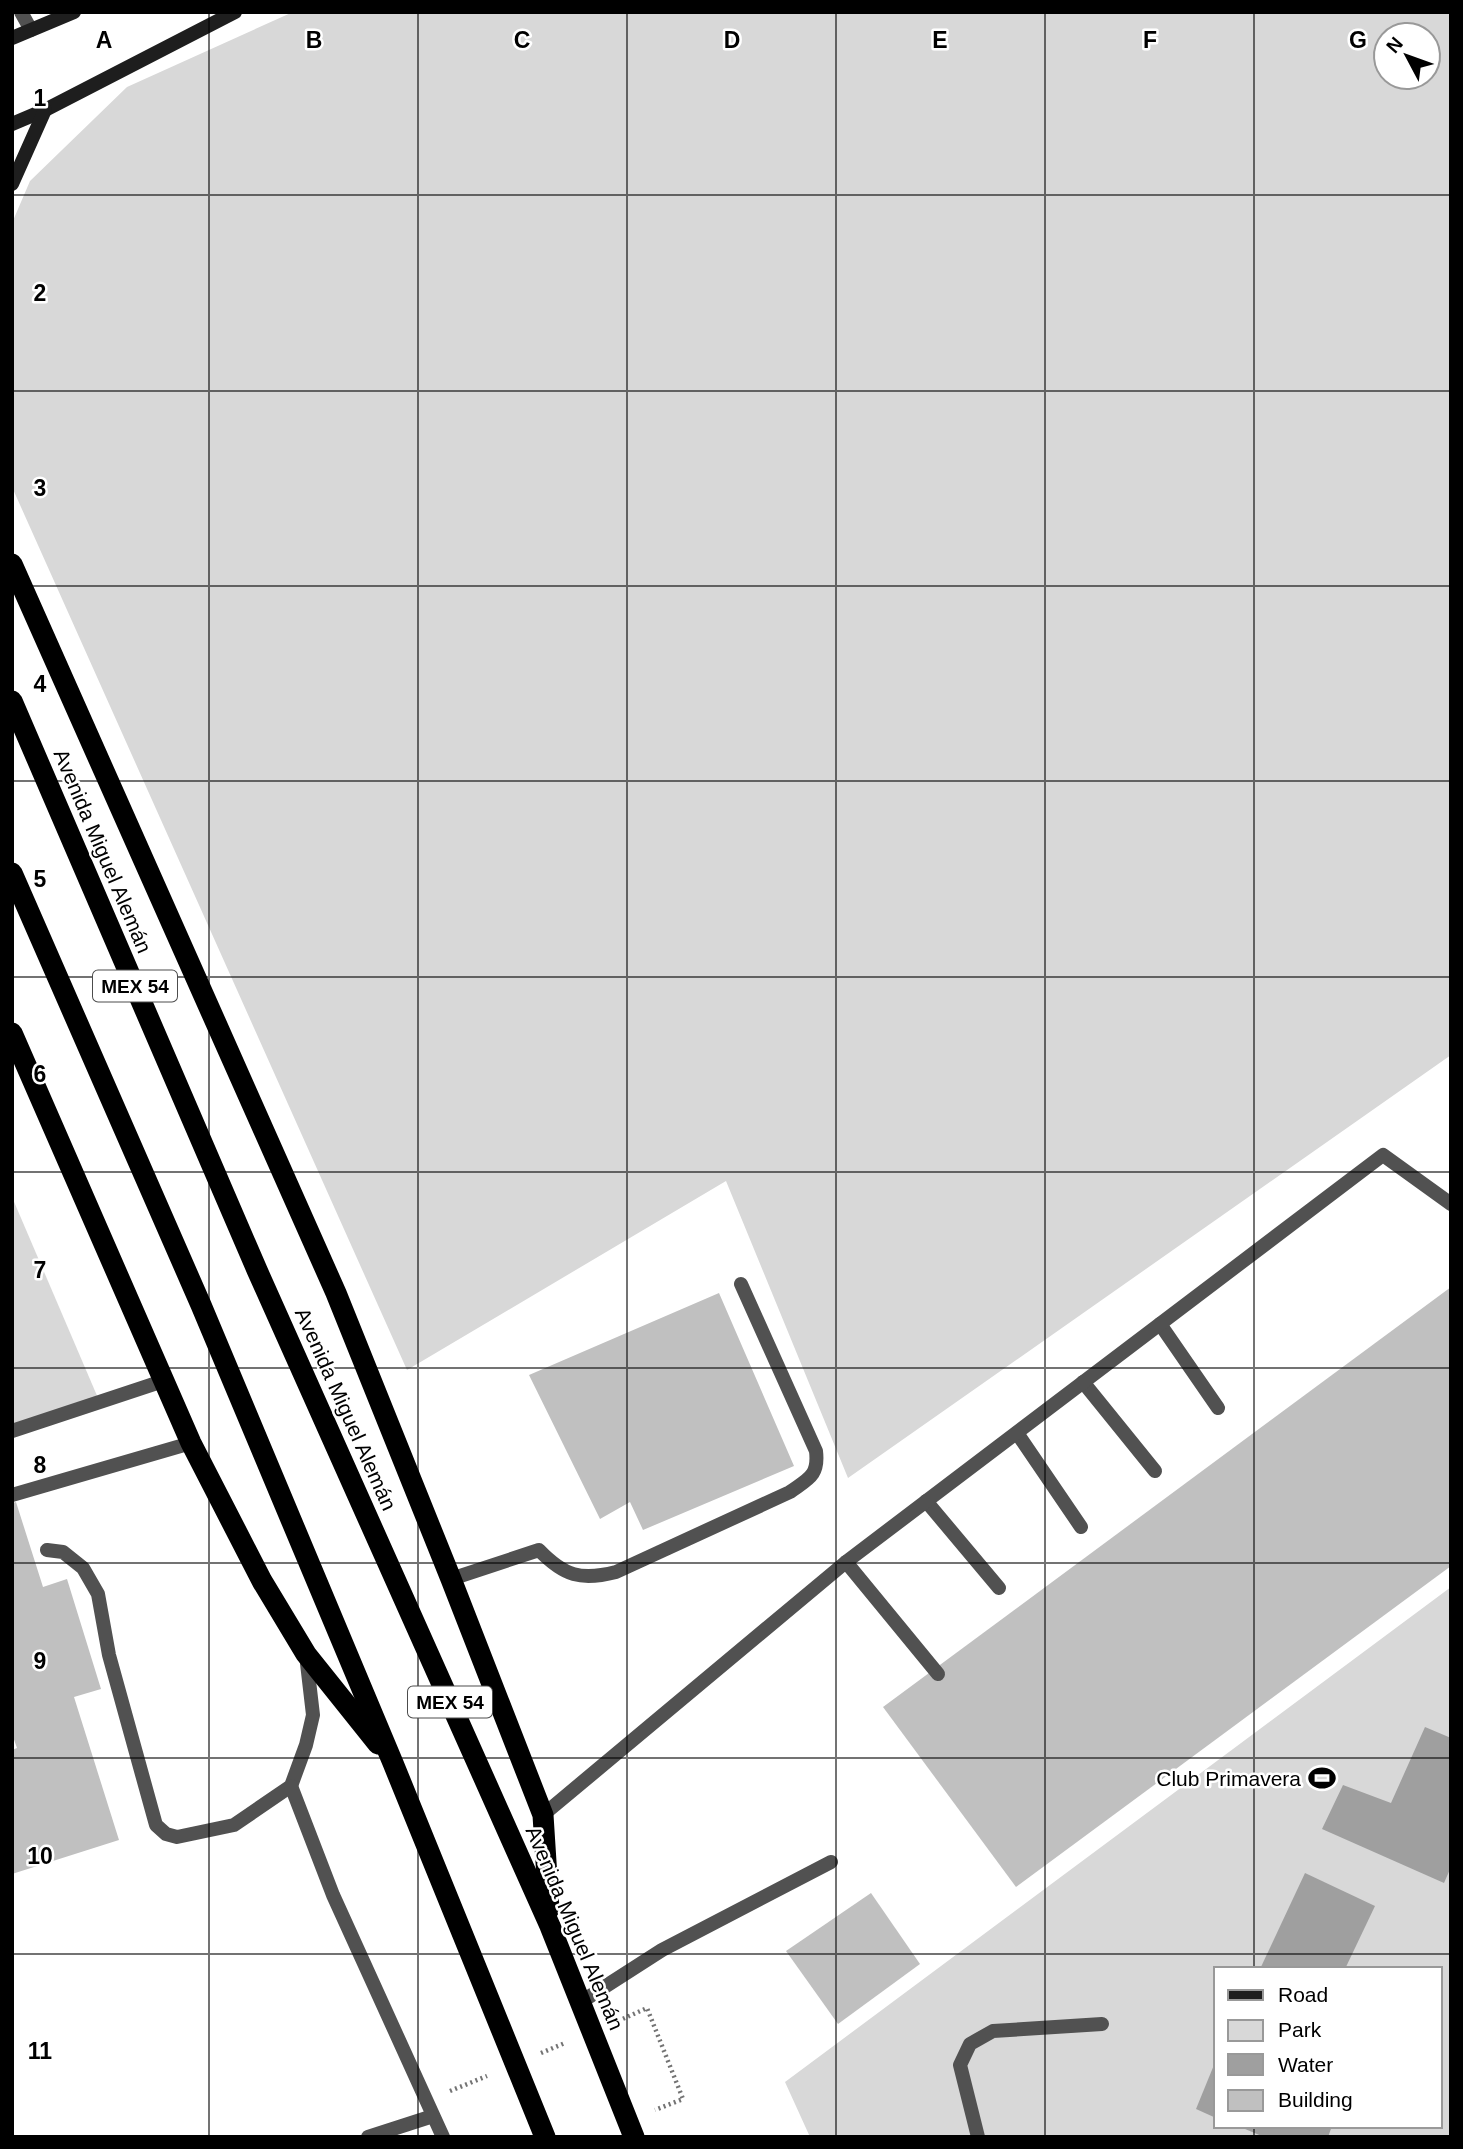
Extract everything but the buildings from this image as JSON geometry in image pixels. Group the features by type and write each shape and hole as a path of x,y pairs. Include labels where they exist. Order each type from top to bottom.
{"highway":[{"path":"12,564 336,1293 451,1579 543,1815 550,1926"},
{"name":"Avenida Miguel Alemán","path":"12,701 257,1270 550,1926 634,2137"},
{"name":"MEX 54","path":"12,873 201,1305 393,1763 545,2137"},
{"path":"12,1033 191,1444 262,1581 306,1654 393,1763"}],"main road":[{"path":"12,38 74,12"},
{"path":"12,124 45,110 235,12"},
{"path":"12,184 45,110"}],"street":[{"path":"21,12 31,30"},
{"path":"543,1815 846,1562 1383,1155 1451,1204"},
{"path":"451,1579 539,1550 556,1567 573,1574 596,1577 616,1572 790,1492 812,1476 817,1465 816,1451 741,1284"},
{"path":"1160,1324 1218,1408"},
{"path":"12,1431 163,1381"},
{"path":"1083,1382 1155,1471"},
{"path":"1017,1433 1081,1527"},
{"path":"12,1495 191,1444"},
{"path":"926,1501 999,1588"},
{"path":"47,1550 63,1552 83,1568 98,1594 112,1668 156,1825 166,1834 177,1837 234,1825 291,1786 306,1745 313,1715 306,1654"},
{"path":"846,1562 938,1674"},
{"path":"291,1786 333,1895 443,2137"},
{"path":"581,2002 662,1950 831,1862"},
{"path":"978,2137 960,2065 971,2044 993,2031 1102,2024"},
{"path":"368,2137 433,2116"}],"path":[{"path":"610,2024 647,2008 683,2099"},
{"path":"536,2055 573,2040"},
{"path":"449,2092 499,2071"}],"green space":[{"path":"293,12 1451,12 1451,1055 848,1478 726,1181 407,1370 12,487 12,223 30,181 127,87"},
{"path":"12,1197 98,1398 12,1425"},
{"name":"Club Primavera","path":"1451,1587 1451,2137 810,2137 785,2082"}],"water":[{"path":"1425,1727 1451,1738 1451,1867 1444,1883 1322,1829 1343,1785 1391,1803"},
{"path":"1305,1873 1375,1906 1346,1967 1261,1967"},
{"path":"1214,2065 1214,2117 1196,2109"},
{"path":"1243,2128 1331,2128 1328,2137 1264,2137"}],"place":[{"name":"Club Primavera","path":"1322,1778"}]}
